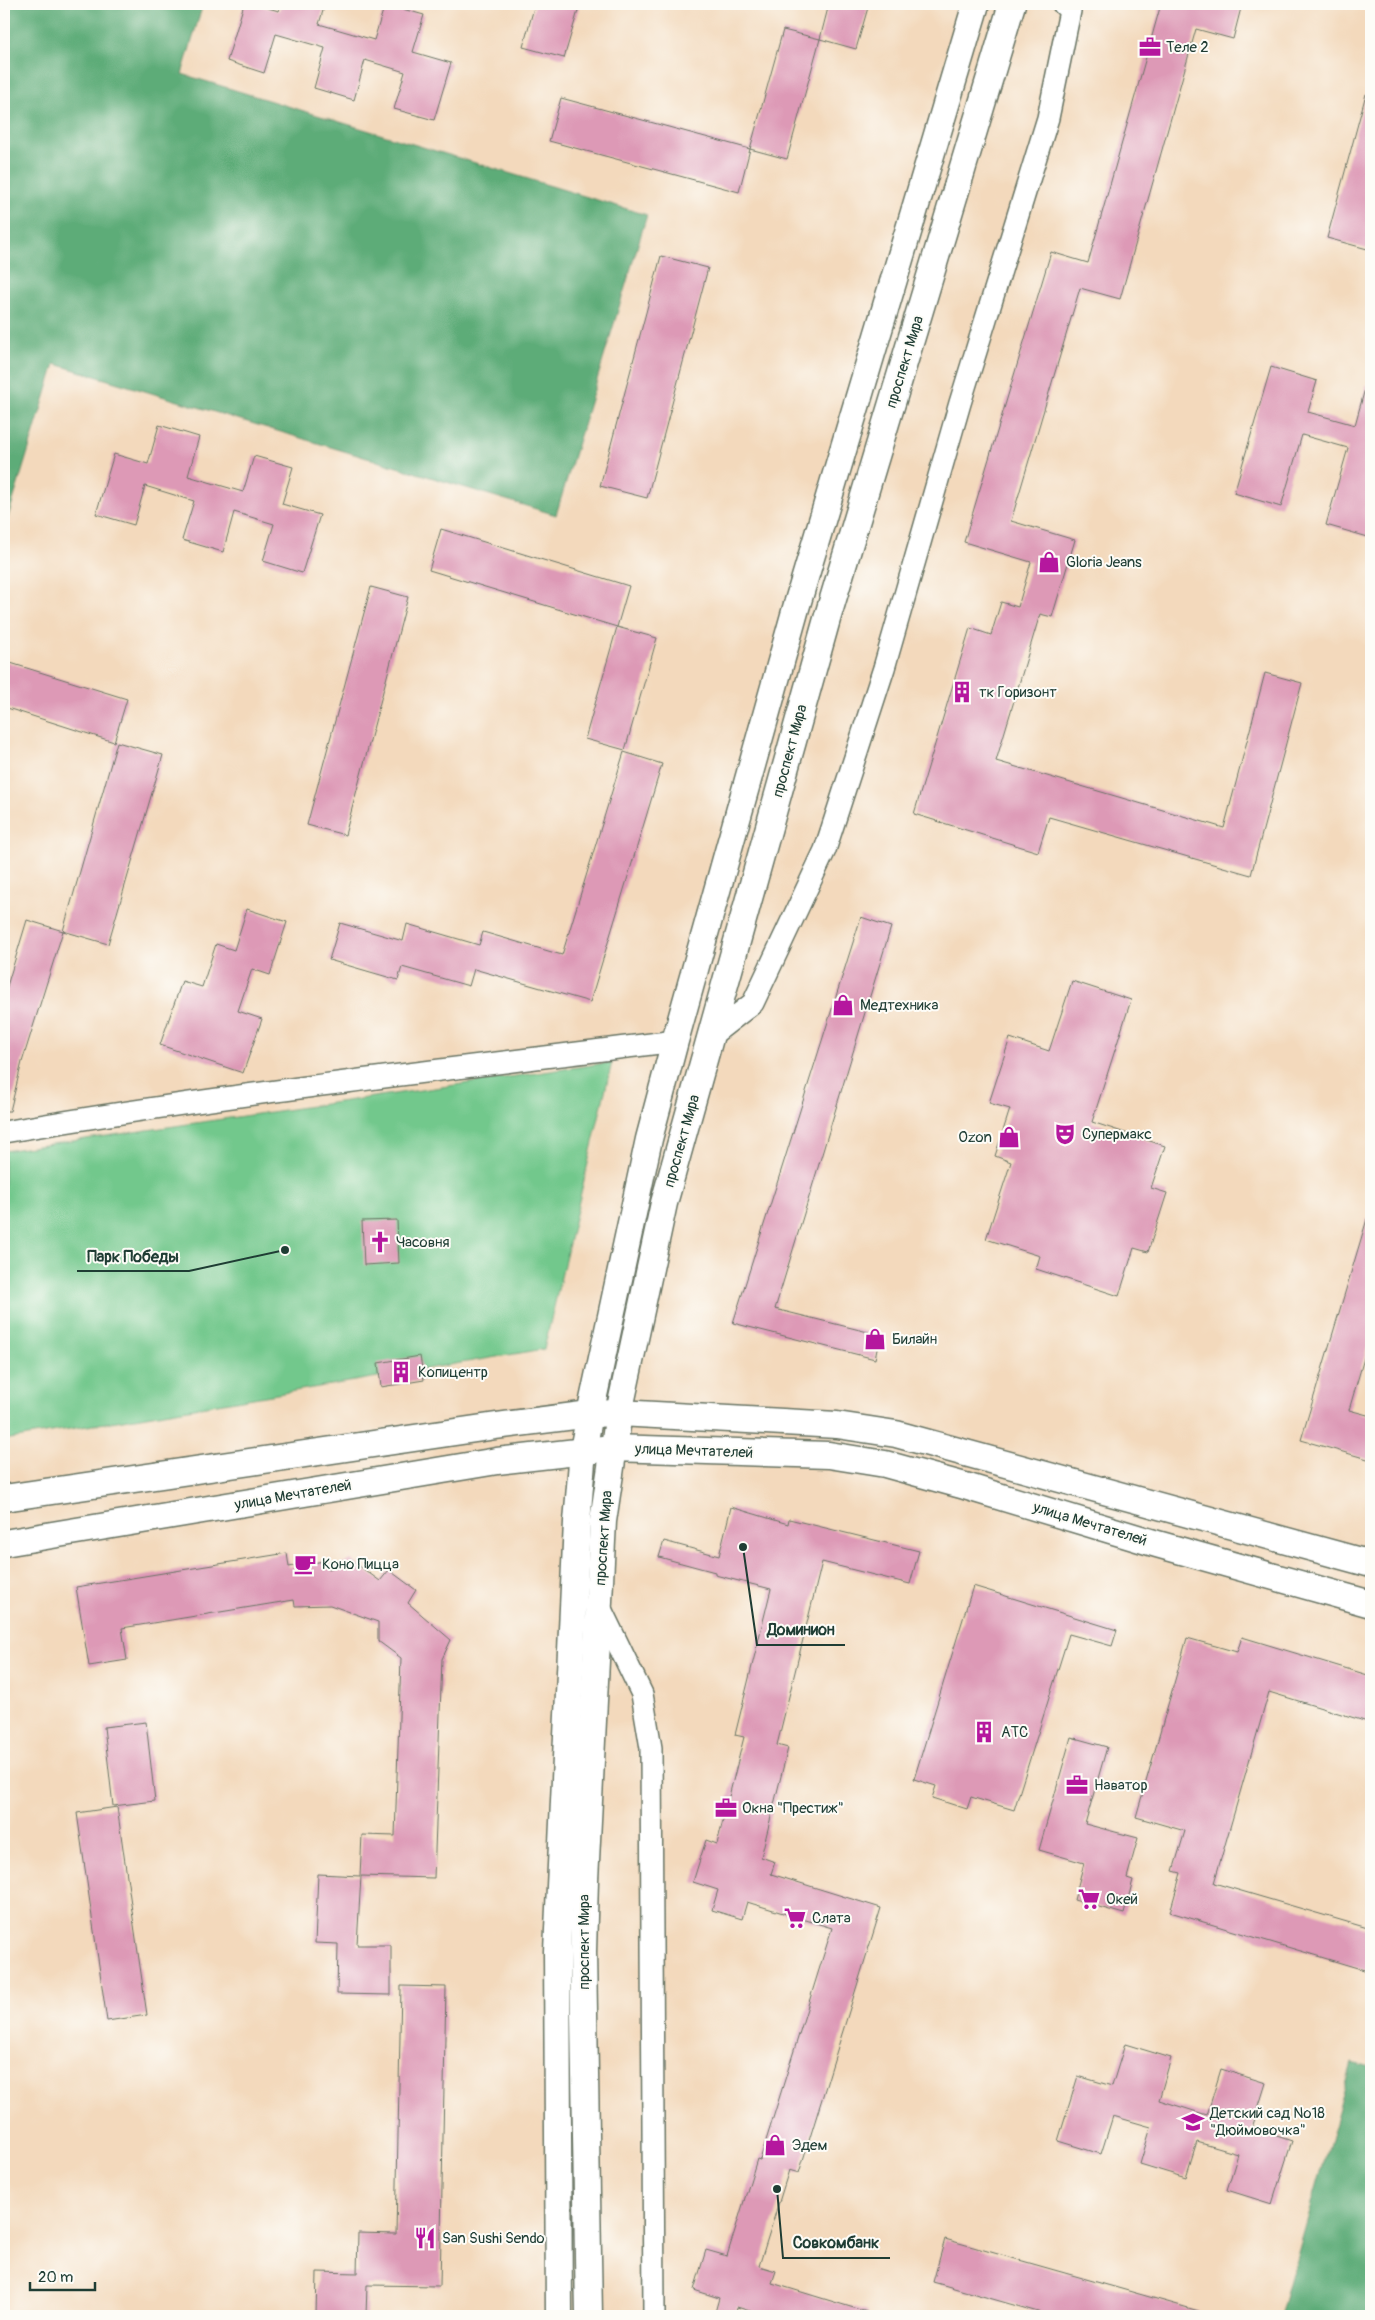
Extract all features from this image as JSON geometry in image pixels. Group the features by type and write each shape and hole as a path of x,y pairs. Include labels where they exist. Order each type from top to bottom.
{"street":[{"name":"проспект Мира","path":"559,2316 557,1951 576,1550 583,1450 649,1139 796,608 976,4"},
{"name":"проспект Мира","path":"589,2316 583,1952 603,1521 612,1448 664,1203 827,619 1012,4"},
{"path":"712,1035 753,1002 825,850 884,668 960,403 1048,118 1070,11 1063,4"},
{"path":"4,1132 74,1120 322,1085 676,1041"},
{"path":"4,1498 590,1414 619,1413 837,1425 896,1434 1371,1564"},
{"name":"улица Мечтателей","path":"4,1543 497,1460 583,1450 612,1448 829,1456 885,1464 1371,1604"},
{"path":"599,1605 642,1694 651,1748 654,2316"}],"green space":[{"path":"4,4 203,4 182,74 647,215 556,515 55,364 4,530"},
{"path":"612,1062 544,1349 4,1440 4,1151"},
{"path":"1352,2063 1371,2068 1371,2316 1280,2316"}],"building":[{"path":"244,4 253,4 279,11 281,4 325,4 319,24 374,40 385,4 424,15 413,52 451,63 434,120 394,109 405,72 365,60 354,100 314,88 325,48 276,34 264,73 227,61"},
{"path":"535,4 580,4 564,58 523,47"},
{"path":"829,4 869,4 856,49 820,39"},
{"path":"1161,4 1242,4 1233,39 1196,29 1120,299 1080,288 1011,521 1075,540 1052,617 1040,614 996,761 1224,828 1265,673 1302,683 1251,875 1049,817 1038,852 914,814 970,628 991,635 1001,602 1018,607 1031,562 964,542 1051,252 1088,263"},
{"path":"783,30 820,39 787,159 750,149"},
{"path":"1366,94 1371,95 1371,250 1327,238"},
{"path":"561,98 750,149 739,192 549,141"},
{"path":"661,256 708,268 647,498 600,486"},
{"path":"1271,367 1317,381 1308,412 1355,425 1366,385 1371,386 1371,525 1368,537 1326,525 1348,448 1302,435 1281,507 1234,493"},
{"path":"159,425 199,437 188,476 243,492 254,456 293,467 282,504 320,515 302,573 263,561 274,524 234,512 223,552 182,540 194,501 145,486 134,525 96,514 114,454 148,464"},
{"path":"441,529 629,586 617,627 429,570"},
{"path":"371,587 408,597 345,835 307,825"},
{"path":"617,627 657,638 625,750 585,739"},
{"path":"4,661 127,699 114,742 4,707"},
{"path":"117,742 163,755 108,944 63,931"},
{"path":"624,752 662,764 590,1002 474,969 469,986 402,967 398,980 329,960 340,923 403,941 407,924 479,945 483,932 562,955"},
{"path":"247,909 287,922 270,975 252,969 238,1011 262,1019 243,1073 160,1045 182,981 202,987 216,944 234,950"},
{"path":"861,917 891,927 775,1309 880,1335 875,1359 733,1323"},
{"path":"27,920 63,931 22,1062 10,1111 4,1111 4,996"},
{"name":"Супермакс","path":"1072,981 1131,1000 1092,1122 1165,1146 1151,1188 1167,1193 1148,1252 1134,1248 1119,1296 1036,1269 1040,1256 986,1239 1011,1162 995,1156 1010,1109 989,1103 1010,1038 1049,1051"},
{"path":"1367,1219 1371,1220 1371,1334 1349,1410 1371,1416 1371,1460 1301,1440"},
{"name":"Часовня","path":"397,1220 399,1263 364,1265 362,1221"},
{"name":"Копицентр","path":"420,1356 424,1380 381,1387 378,1363"},
{"path":"731,1507 788,1524 789,1519 919,1551 910,1584 822,1562 777,1745 788,1748 761,1857 775,1862 771,1874 881,1908 799,2173 789,2170 759,2266 776,2271 772,2283 867,2312 866,2316 766,2316 737,2307 735,2316 714,2316 719,2298 694,2290 706,2250 727,2256 757,2159 760,2160 832,1928 747,1902 742,1919 712,1910 718,1890 693,1882 706,1840 717,1844 744,1737 735,1735 771,1589 715,1575 715,1572 659,1557 664,1541 719,1556"},
{"path":"287,1553 289,1567 324,1561 329,1569 351,1560 380,1581 389,1570 416,1590 408,1603 451,1640 442,1659 434,1878 361,1876 357,1945 391,1945 391,1995 337,1994 338,1944 315,1943 318,1874 360,1876 362,1835 395,1836 401,1658 378,1641 378,1622 330,1605 295,1606 294,1600 122,1628 127,1660 89,1666 76,1587"},
{"name":"АТС","path":"973,1586 1117,1630 1112,1646 1069,1634 1014,1810 971,1797 967,1809 932,1798 936,1786 914,1779"},
{"path":"1242,1637 1371,1676 1371,1723 1269,1692 1214,1883 1371,1929 1371,1972 1170,1912 1181,1873 1173,1871 1185,1831 1136,1817 1187,1638 1237,1652"},
{"path":"146,1722 155,1801 113,1806 104,1727"},
{"name":"Наватор","path":"1071,1737 1107,1747 1085,1824 1138,1838 1127,1878 1133,1880 1124,1914 1074,1900 1084,1863 1039,1850"},
{"path":"117,1807 147,2015 107,2021 77,1813"},
{"path":"401,1986 446,1987 440,2286 367,2285 366,2316 316,2316 317,2272 357,2273 358,2233 396,2234"},
{"name":"Детский сад №18 \"Дюймовочка\"","path":"1125,2044 1171,2058 1159,2100 1207,2115 1221,2069 1266,2083 1252,2128 1292,2141 1272,2204 1227,2190 1238,2154 1197,2142 1186,2178 1140,2164 1151,2127 1113,2116 1101,2154 1058,2141 1078,2076 1112,2086"},
{"path":"945,2239 1199,2311 1198,2316 1052,2316 933,2282"}],"place":[{"name":"Теле 2","path":"1150,47"},
{"name":"Gloria Jeans","path":"1049,562"},
{"name":"тк Горизонт","path":"962,692"},
{"name":"Медтехника","path":"843,1005"},
{"name":"Супермакс","path":"1065,1134"},
{"name":"Ozon","path":"1009,1137"},
{"name":"Часовня","path":"380,1242"},
{"name":"Парк Победы","path":"285,1250"},
{"name":"Билайн","path":"875,1339"},
{"name":"Копицентр","path":"401,1372"},
{"name":"Доминион","path":"743,1547"},
{"name":"Коно Пицца","path":"305,1564"},
{"name":"АТС","path":"984,1732"},
{"name":"Наватор","path":"1077,1785"},
{"name":"Окна \"Престиж\"","path":"726,1808"},
{"name":"Окей","path":"1089,1899"},
{"name":"Слата","path":"795,1918"},
{"name":"Детский сад №18 \"Дюймовочка\"","path":"1193,2122"},
{"name":"Эдем","path":"775,2145"},
{"name":"Совкомбанк","path":"777,2189"},
{"name":"San Sushi Sendo","path":"425,2238"}]}
